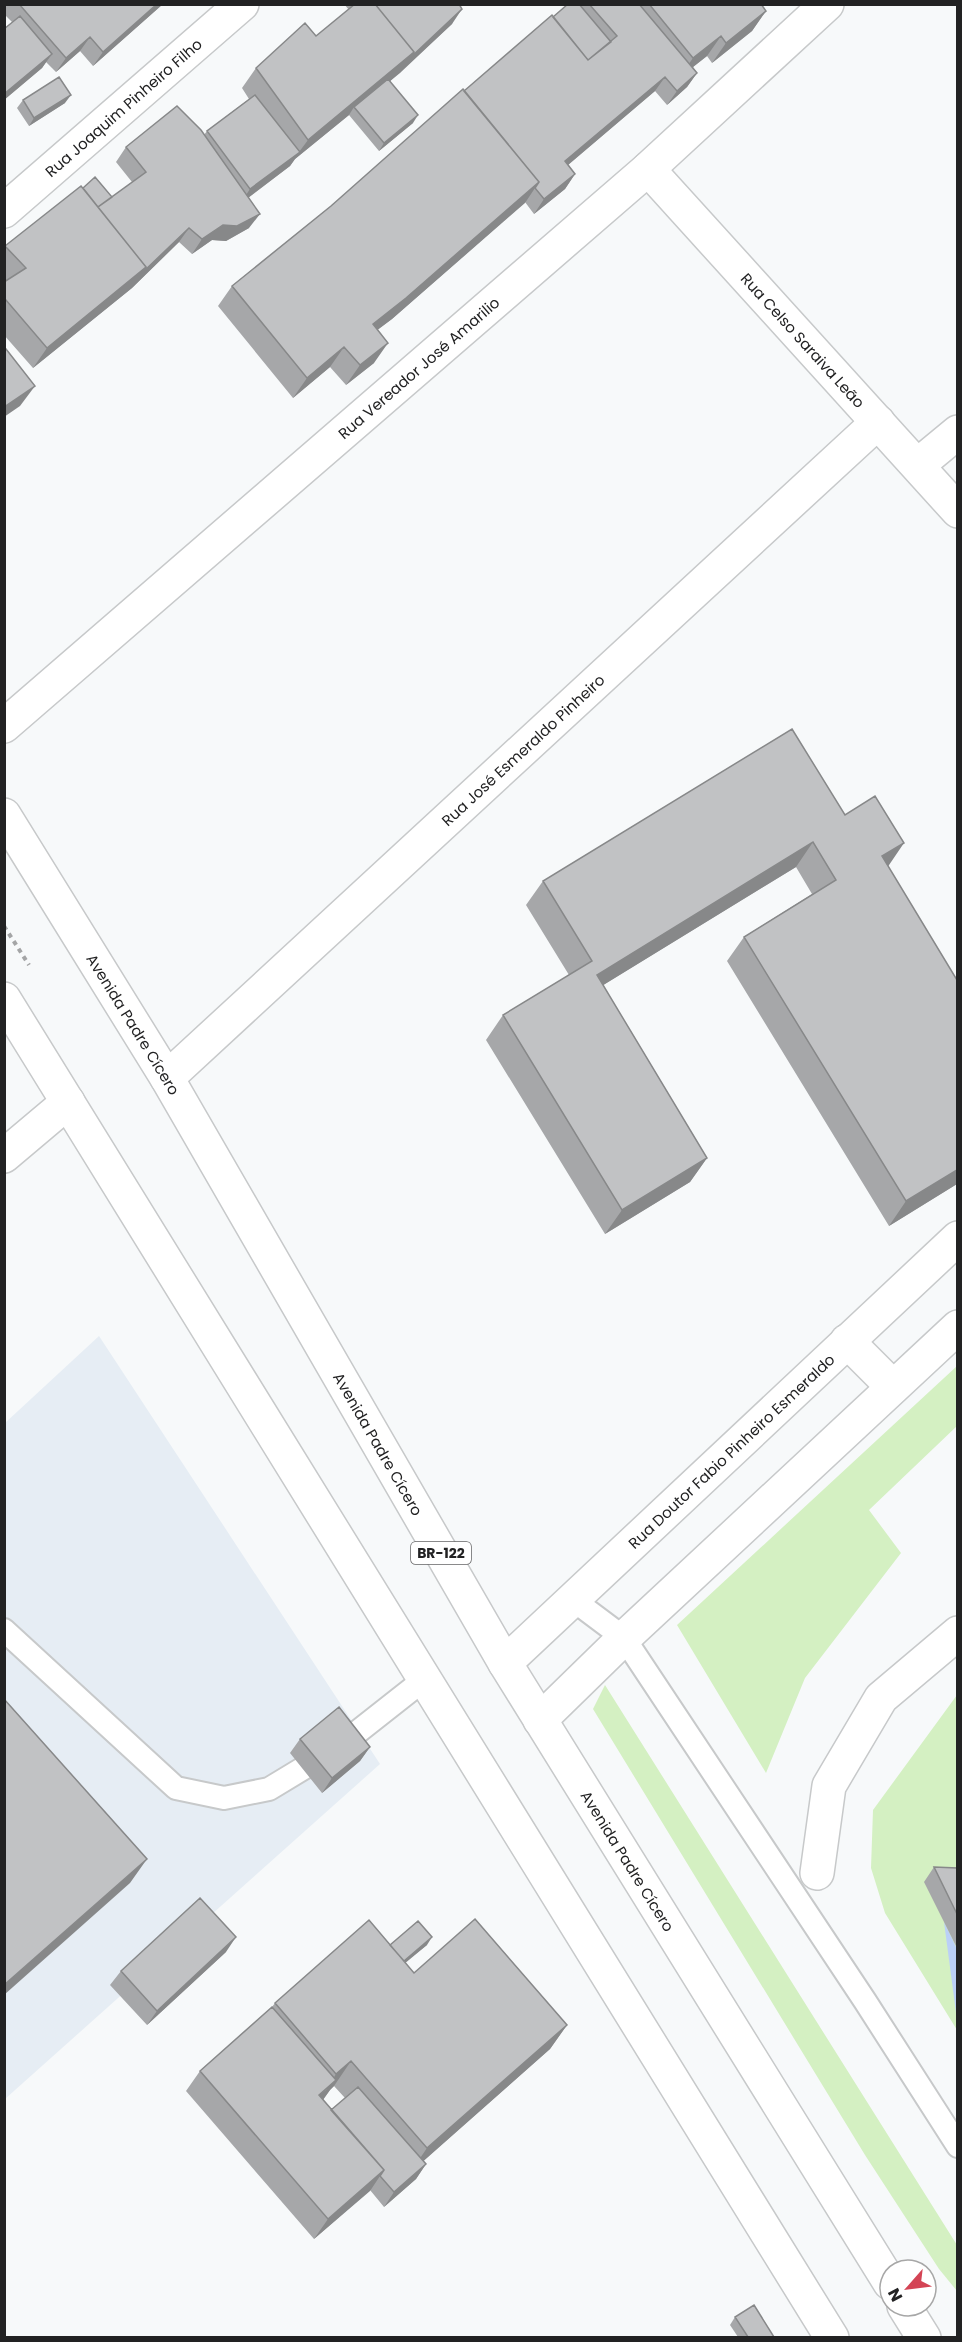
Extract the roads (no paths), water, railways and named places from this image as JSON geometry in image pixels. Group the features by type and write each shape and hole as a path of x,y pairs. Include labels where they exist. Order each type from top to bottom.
{"main road":[{"name":"Rua Joaquim Pinheiro Filho","path":"4,211 242,4"},
{"name":"Rua Vereador José Amarilio","path":"4,726 648,169 827,4"},
{"name":"Rua Celso Saraiva Leão","path":"648,169 918,465 957,511"},
{"name":"Rua José Esmeraldo Pinheiro","path":"167,1078 878,422"},
{"path":"918,465 957,432"},
{"name":"Avenida Padre Cícero","path":"4,814 167,1078 505,1663 878,2264"},
{"path":"4,999 832,2337"},
{"path":"4,1156 68,1102"},
{"name":"Rua Doutor Fabio Pinheiro Esmeraldo","path":"505,1663 957,1238"},
{"path":"540,1720 624,1638 957,1327"},
{"path":"847,1341 893,1387"},
{"path":"817,1873 830,1786 881,1698 957,1633"},
{"path":"912,2318 924,2337"}],"lane":[{"path":"572,1599 624,1638 865,2001 957,2146"},
{"path":"4,1630 176,1788 224,1798 269,1789 346,1741 426,1678"}],"water":[{"path":"944,1922 957,1949 957,2020"}]}
